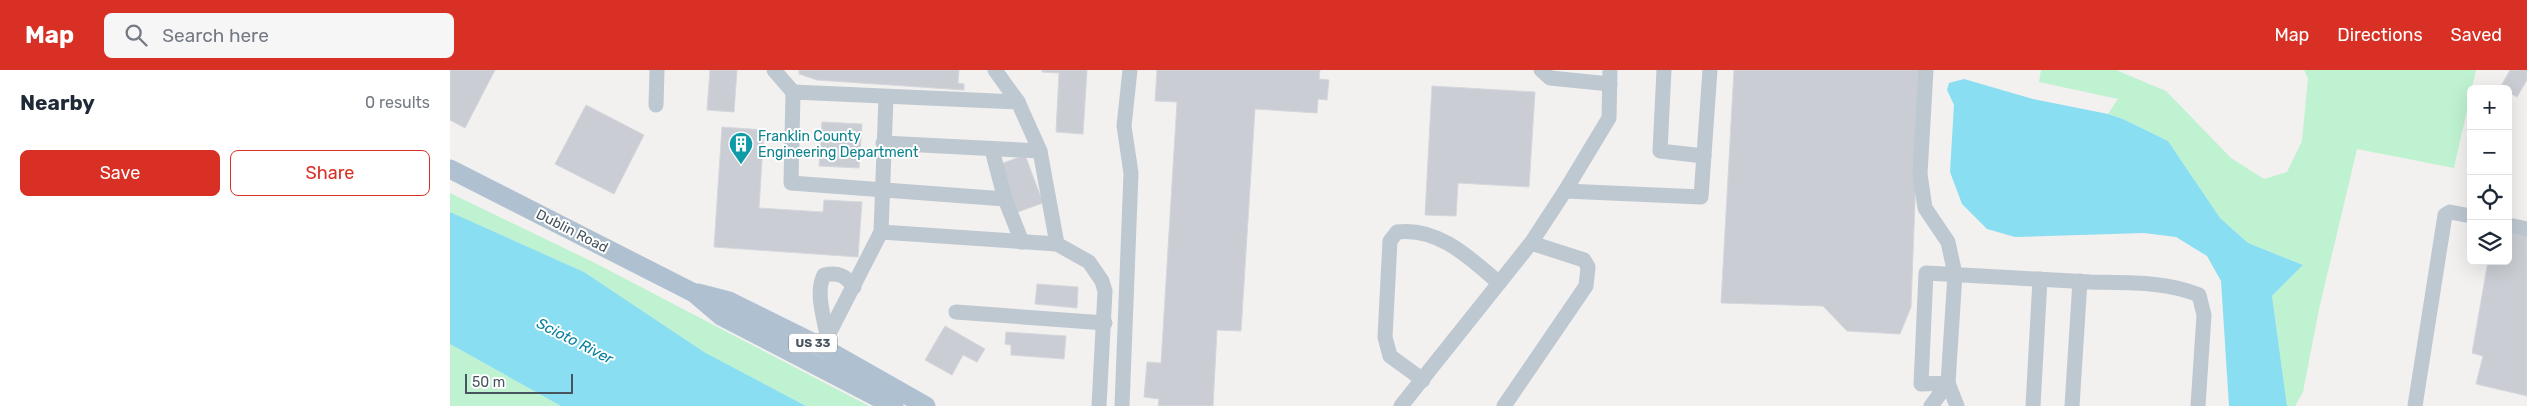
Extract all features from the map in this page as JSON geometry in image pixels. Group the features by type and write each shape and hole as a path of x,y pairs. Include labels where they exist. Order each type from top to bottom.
{"main road":[{"name":"Dublin Road","path":"450,169 694,292 729,301 824,342 926,406"},
{"name":"Dublin Road","path":"694,292 721,316 894,406"}],"street":[{"path":"656,70 656,105"},
{"path":"774,70 793,92 791,183 1005,199"},
{"path":"994,70 1018,102 1040,151 1058,244"},
{"path":"1122,406 1131,173 1124,126 1130,70"},
{"path":"1401,406 1531,243 1609,118 1610,77 1550,78 1541,70"},
{"path":"1664,70 1660,151 1704,156"},
{"path":"1565,191 1700,197 1710,70"},
{"path":"1926,70 1920,174 1925,208 1948,242 1955,274 1948,383 1957,406"},
{"path":"793,92 1018,102"},
{"path":"824,342 881,232 886,97"},
{"path":"883,143 1040,151"},
{"path":"992,150 1005,199 1022,242"},
{"path":"2415,406 2445,215 2450,212 2467,215"},
{"path":"2512,226 2527,229"},
{"path":"1423,380 1390,356 1384,337 1390,240 1397,232 1412,230 1454,245 1499,283"},
{"path":"881,232 1058,244 1084,259 1102,281 1105,291 1105,322 1099,406"},
{"path":"1504,406 1586,286 1588,267 1584,260 1531,243"},
{"path":"824,342 820,282 824,275 835,273 846,277 854,287"},
{"path":"1948,383 1921,384 1926,273 2180,287 2199,295 2204,315 2198,406"},
{"path":"2032,406 2040,279"},
{"path":"2072,406 2080,281"},
{"path":"956,312 1105,322"},
{"path":"1931,406 1948,383"}],"green space":[{"path":"2041,70 2116,70 2166,91 2231,158 2264,179 2287,172 2302,141 2308,78 2304,70 2476,70 2473,85 2467,85 2467,110 2454,168 2357,149 2319,309 2303,392 2295,406 2287,406 2272,296 2303,265 2248,243 2220,218 2168,141 2123,119 2108,114 2118,99 2039,82"},
{"path":"450,193 593,262 869,406 806,406 704,352 584,272 450,212"},
{"path":"450,344 561,406 450,406"}],"water":[{"path":"1964,79 2033,99 2108,114 2123,119 2168,141 2220,218 2248,243 2303,265 2272,296 2287,406 2229,406 2221,281 2207,256 2176,237 2144,233 2015,237 1987,229 1962,204 1950,172 1954,105 1947,90 1949,83"},
{"name":"Scioto River","path":"450,212 584,272 704,352 806,406 561,406 450,344"}],"building":[{"path":"450,70 495,70 465,128 450,120"},
{"path":"710,70 737,70 734,112 707,110"},
{"path":"799,70 959,70 958,83 964,84 964,90 817,80 799,74"},
{"path":"1042,70 1087,70 1083,134 1056,132 1059,73 1042,72"},
{"path":"1157,70 1320,70 1319,79 1329,80 1327,100 1318,99 1317,113 1255,109 1241,331 1217,330 1213,406 1158,406 1159,399 1144,397 1147,362 1161,363 1177,102 1155,101"},
{"path":"1734,70 1920,70 1911,307 1900,334 1847,331 1823,306 1721,303"},
{"path":"2510,70 2527,70 2527,80 2517,97 2512,94 2512,85 2502,85"},
{"path":"1432,86 1535,92 1529,187 1458,183 1456,216 1425,215"},
{"path":"586,105 644,135 614,194 555,164"},
{"name":"Franklin County Engineering Department","path":"822,122 862,124 859,168 819,166"},
{"name":"Franklin County Engineering Department","path":"722,127 764,130 759,208 823,212 824,200 862,202 858,257 714,247"},
{"path":"1025,155 1043,203 1015,213 998,165"},
{"path":"2512,233 2527,236 2527,396 2476,384 2483,356 2472,353 2487,265 2512,265"},
{"path":"1037,284 1078,287 1077,308 1035,304"},
{"path":"945,326 985,349 977,362 963,355 952,375 925,360"},
{"path":"1006,332 1066,336 1064,359 1011,355 1011,345 1005,344"}],"place":[{"name":"Franklin County Engineering Department","path":"741,165"}]}
